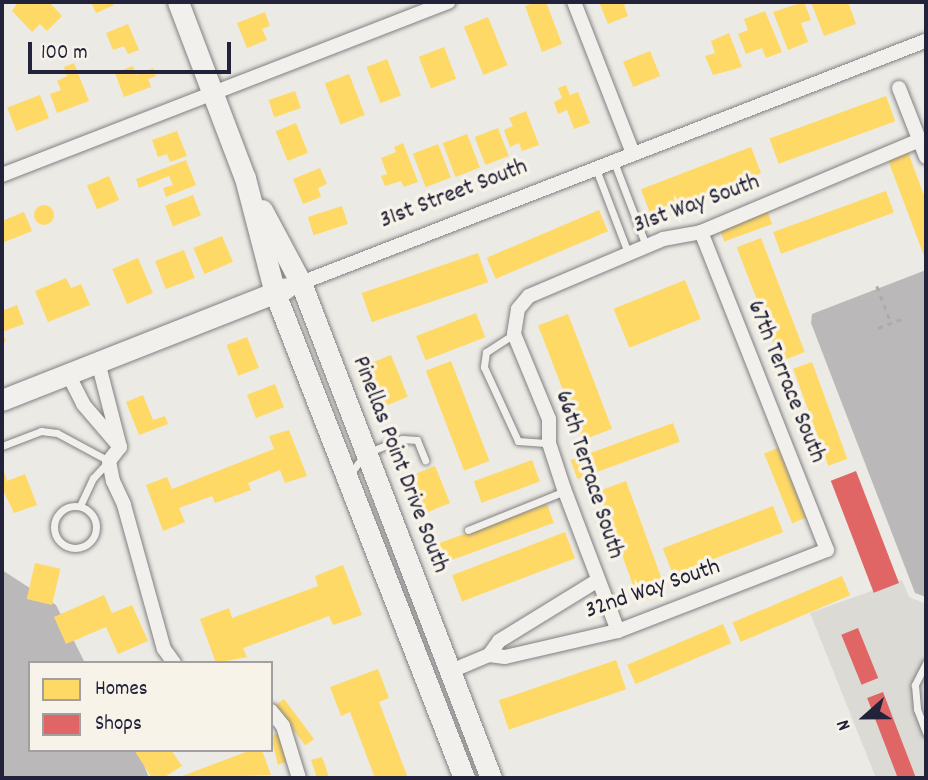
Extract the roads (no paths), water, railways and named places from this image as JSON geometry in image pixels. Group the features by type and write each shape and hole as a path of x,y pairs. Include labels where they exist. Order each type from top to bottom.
{"street":[{"name":"Pinellas Point Drive South","path":"178,2 245,178 275,293 464,778"},
{"path":"2,175 449,2"},
{"path":"573,2 633,153"},
{"name":"31st Street South","path":"2,400 925,41"},
{"path":"900,88 926,157"},
{"name":"31st Way South","path":"514,334 518,309 529,296 646,246 701,232 920,140"},
{"name":"Pinellas Point Drive South","path":"245,178 301,283 491,778"},
{"name":"67th Terrace South","path":"701,232 827,550"},
{"name":"66th Terrace South","path":"514,334 550,419 550,443 565,491 618,631"},
{"path":"98,362 120,447"},
{"path":"68,374 83,404 120,447"},
{"path":"120,447 109,461 147,598 164,649 173,661"},
{"name":"32nd Way South","path":"451,671 489,655 526,652 618,631 827,550"},
{"name":"32nd Way South","path":"489,655 499,641 598,580"},
{"path":"517,630 526,652"},
{"path":"426,681 451,671"},
{"path":"273,714 283,726 299,778"}],"lane":[{"path":"614,161 646,246"},
{"path":"596,168 628,254"},
{"path":"514,334 486,352 484,367 518,440 550,443"},
{"path":"2,446 41,431 57,433 109,461 93,478 80,506 60,512 53,524 57,538 68,547 82,547 95,532 94,519 80,506"},
{"path":"347,479 366,453 410,437 417,440 425,460"},
{"path":"468,530 565,491"},
{"path":"926,663 915,685 917,709 926,733"}]}
